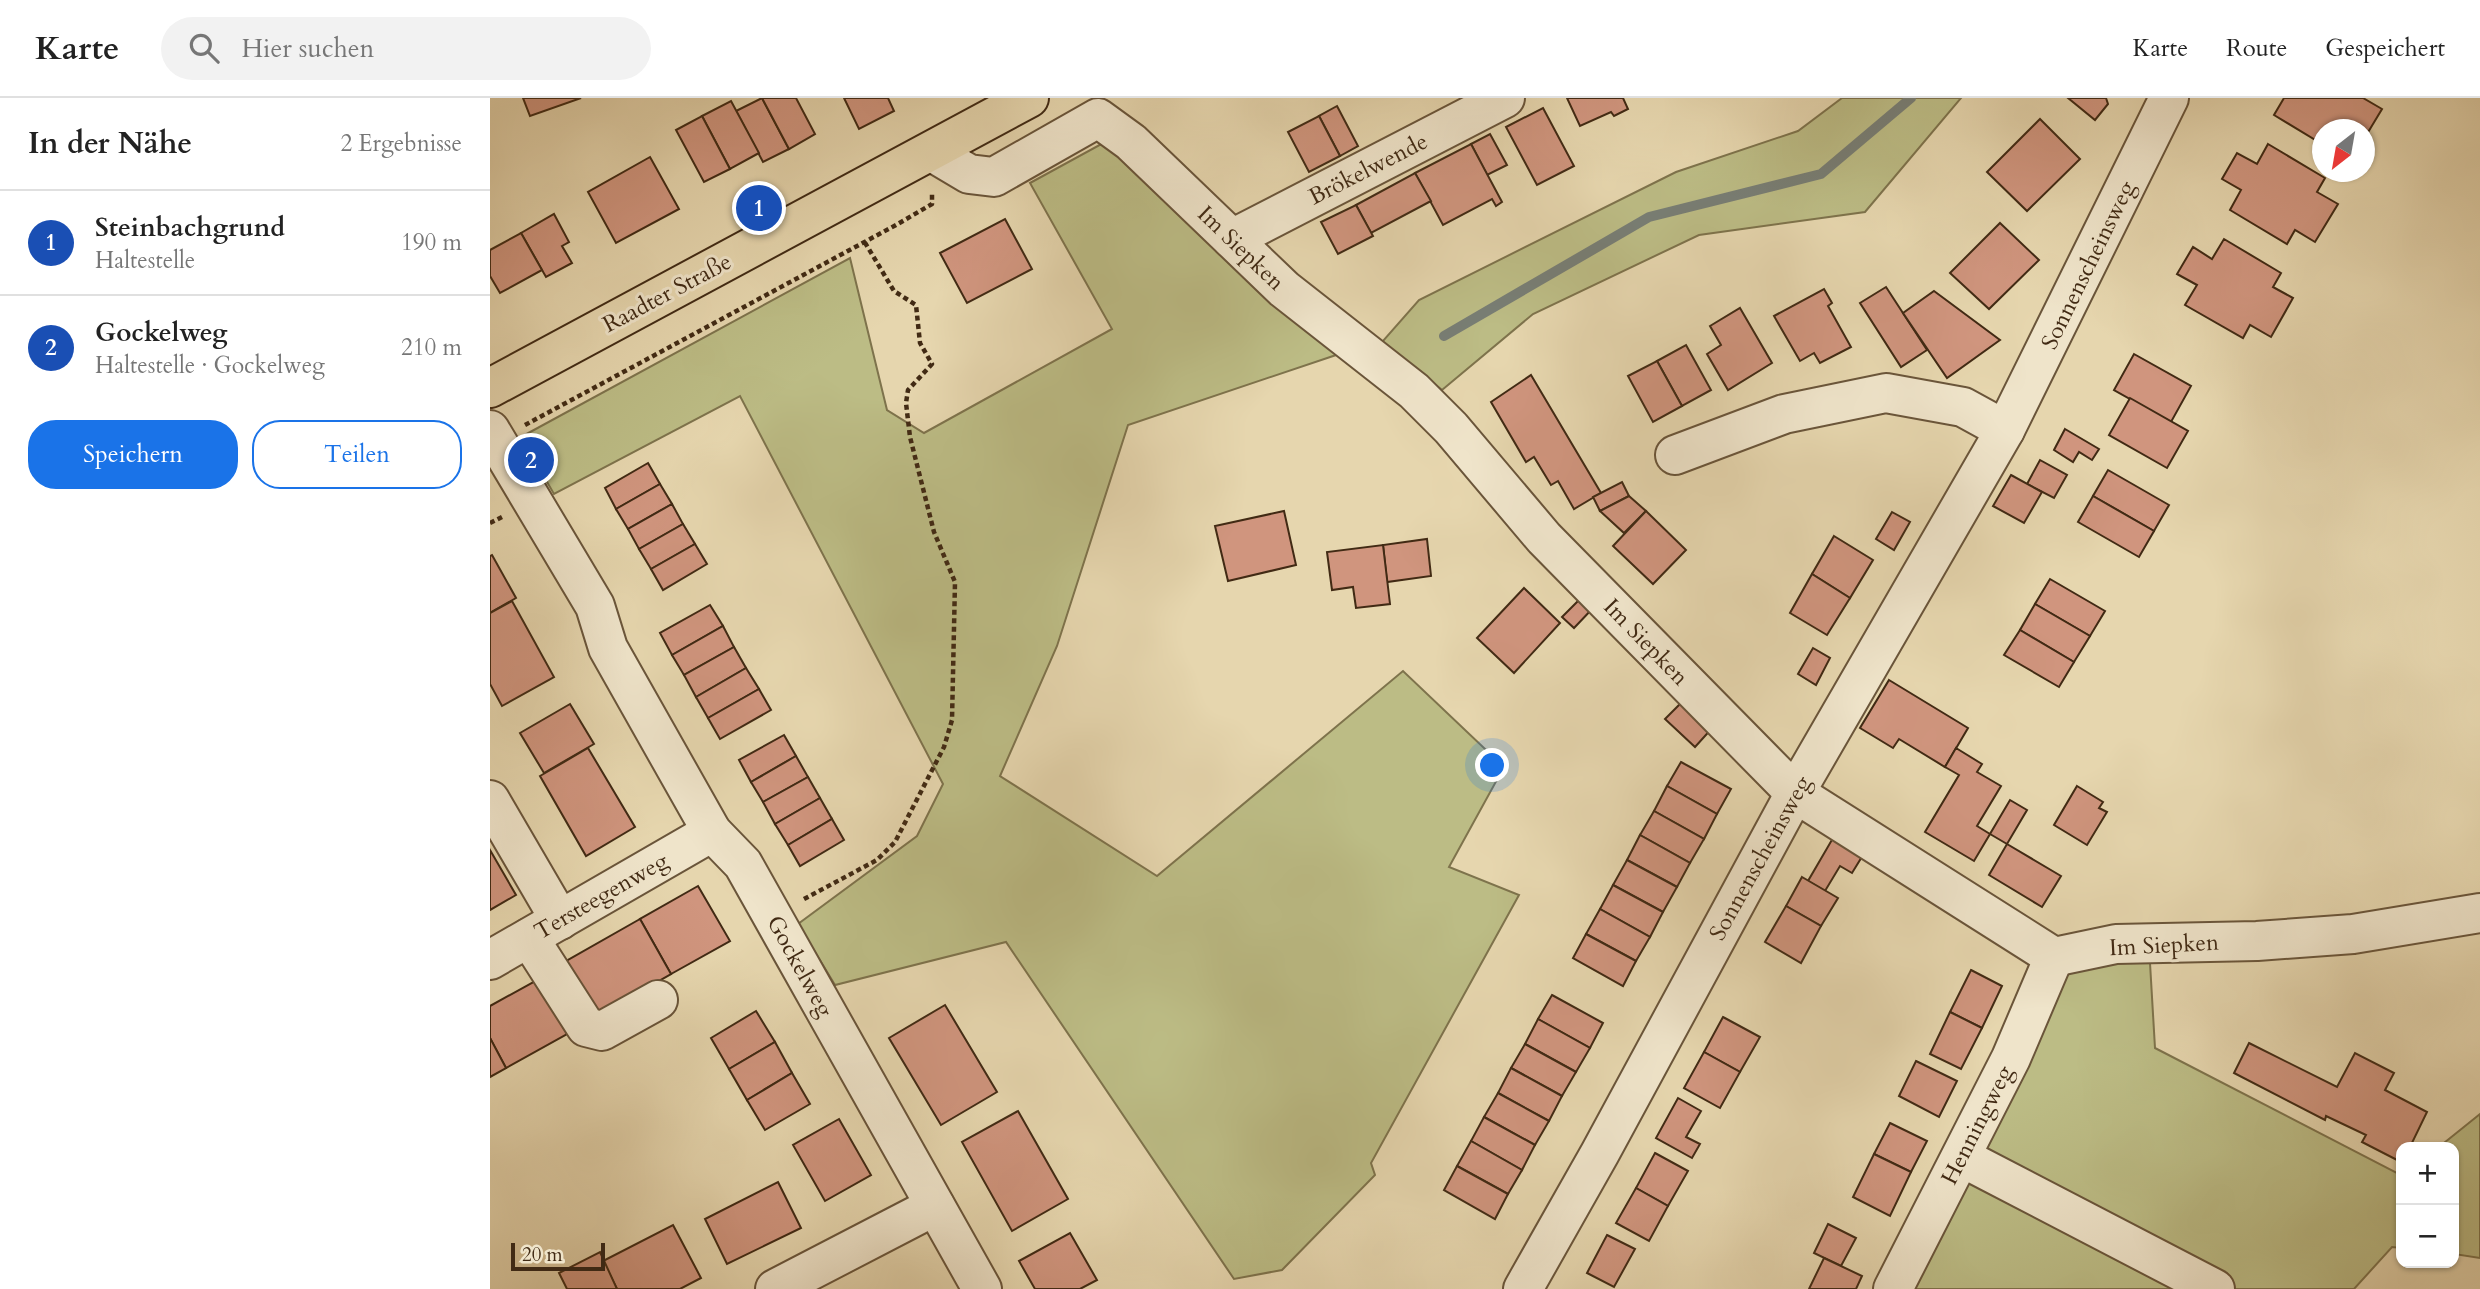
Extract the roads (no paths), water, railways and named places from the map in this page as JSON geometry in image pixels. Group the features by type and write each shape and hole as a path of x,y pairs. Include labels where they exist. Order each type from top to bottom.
{"main road":[{"name":"Raadter Straße","path":"490,388 1029,98"}],"street":[{"name":"Brökelwende","path":"1232,239 1505,98"},
{"name":"Sonnenscheinsweg","path":"1523,1289 1600,1153 1795,793 2005,430 2169,98"},
{"name":"Im Siepken","path":"932,152 969,174 994,177 1109,108 1131,142 1284,289 1415,391 1451,428 1544,538 1795,793 2054,957 2116,944 2257,941 2353,934 2480,913"},
{"path":"1675,455 1784,414 1886,393 1963,407 2005,430"},
{"name":"Gockelweg","path":"493,435 595,606 608,648 712,832 743,864 982,1289"},
{"path":"490,800 586,1027 602,1031 658,1000"},
{"name":"Tersteegenweg","path":"490,960 712,832"},
{"name":"Henningweg","path":"1893,1289 2011,1058 2054,957"},
{"path":"1961,1157 2215,1289"},
{"path":"775,1289 935,1206"}],"waterway":[{"path":"1444,336 1649,217 1821,174 1911,98"}],"place":[{"name":"Steinbachgrund","path":"759,208"},
{"name":"Gockelweg","path":"531,460"}]}
